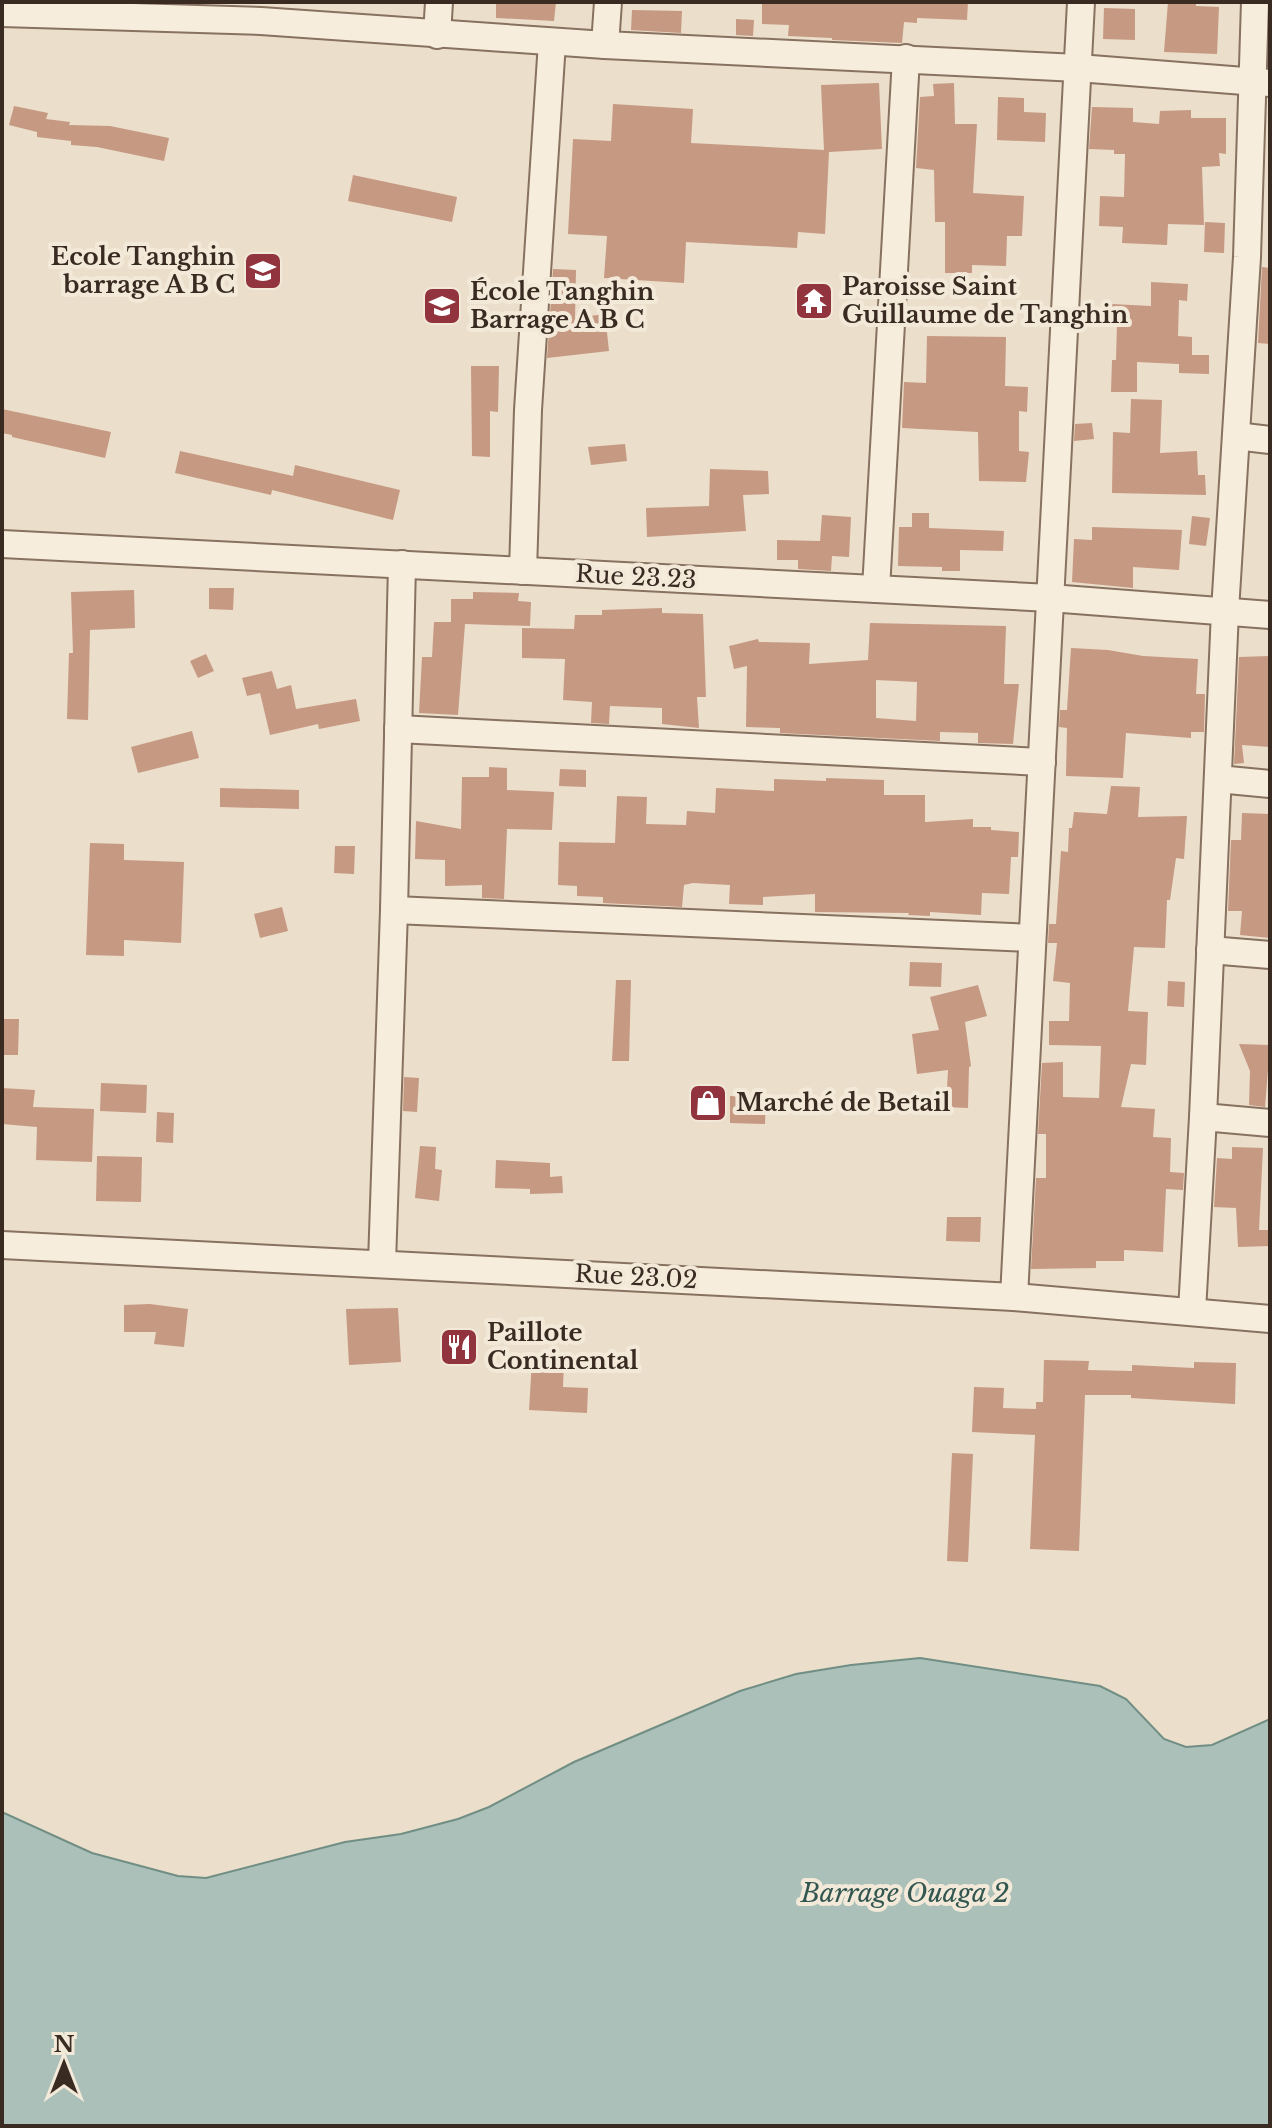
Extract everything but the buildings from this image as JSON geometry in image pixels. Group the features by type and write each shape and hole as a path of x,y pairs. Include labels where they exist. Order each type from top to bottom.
{"street":[{"path":"437,35 439,2"},
{"path":"605,45 608,2"},
{"path":"1014,1297 1081,2"},
{"path":"1192,1311 1225,611 1236,436 1258,258 1261,82 1255,2"},
{"path":"2,13 261,12 437,35 906,58 1261,82"},
{"path":"523,571 528,410 552,42"},
{"path":"876,589 906,58"},
{"path":"1236,436 1270,440"},
{"name":"Rue 23.23","path":"2,544 1050,598 1270,615"},
{"path":"382,1263 402,564"},
{"path":"398,729 1042,762"},
{"path":"1218,779 1270,784"},
{"path":"394,910 1032,938"},
{"path":"1210,950 1270,955"},
{"path":"1203,1117 1270,1123"},
{"name":"Rue 23.02","path":"2,1245 1014,1297 1270,1319"}],"water":[{"name":"Barrage Ouaga 2","path":"920,1658 1100,1686 1126,1699 1164,1739 1186,1747 1212,1745 1270,1719 1270,2126 2,2126 2,1812 92,1853 178,1876 206,1878 345,1842 401,1834 458,1819 489,1807 574,1762 740,1691 796,1674"}],"place":[{"name":"Ecole Tanghin barrage A B C","path":"263,271"},
{"name":"Paroisse Saint Guillaume de Tanghin","path":"814,301"},
{"name":"École Tanghin Barrage A B C","path":"442,306"},
{"name":"Marché de Betail","path":"708,1103"},
{"name":"Paillote Continental","path":"459,1347"}]}
